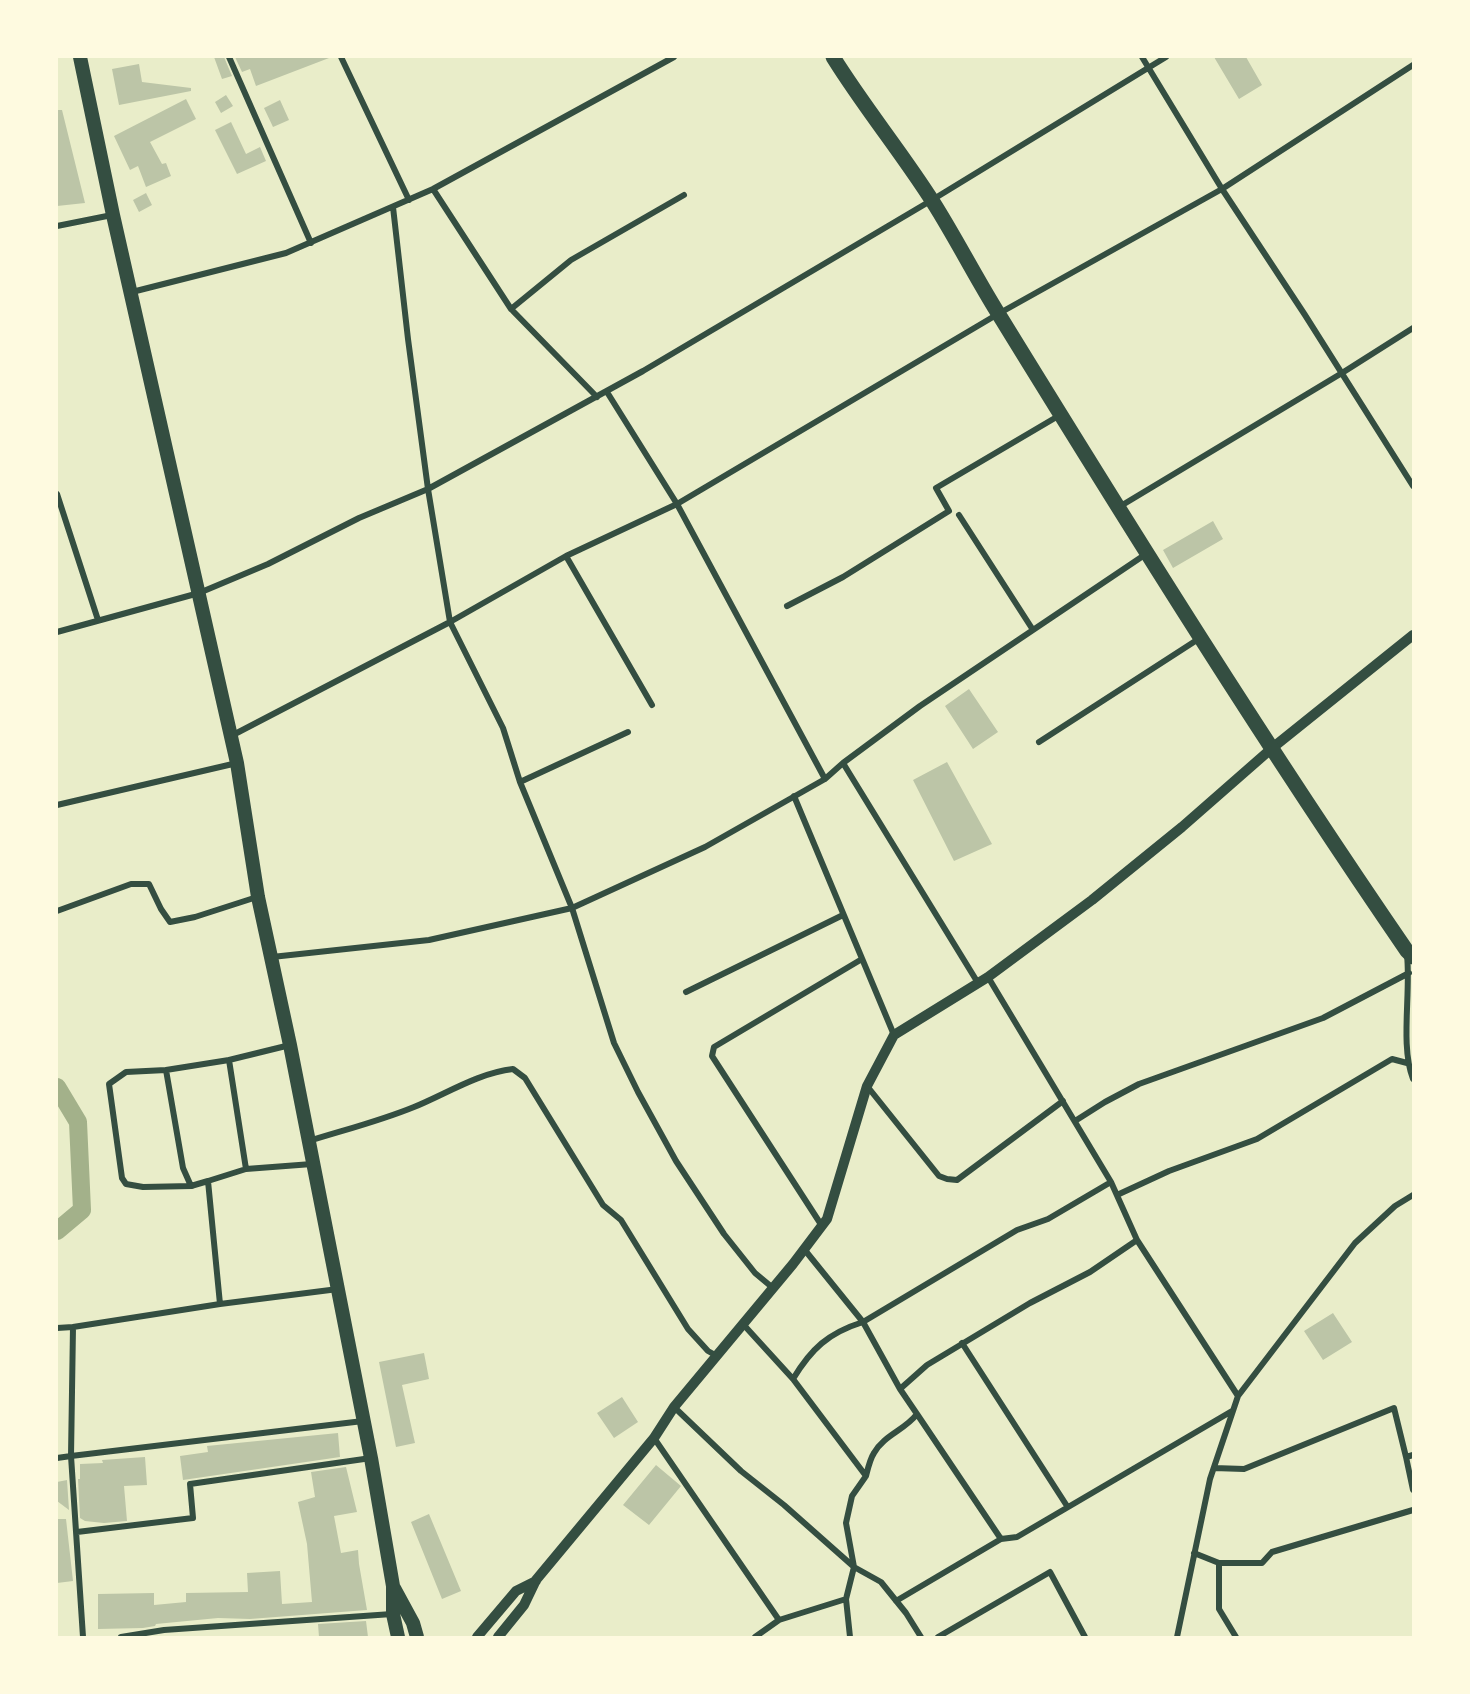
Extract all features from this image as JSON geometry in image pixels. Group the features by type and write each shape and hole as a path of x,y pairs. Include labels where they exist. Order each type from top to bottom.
{"highway":[{"path":"833,57 932,200 998,314 1146,554 1271,748 1411,952"}],"main road":[{"path":"80,57 113,215 237,763 258,897 290,1045 371,1458 393,1586 393,1614 398,1637"},
{"path":"393,1586 413,1623 417,1637"}],"street":[{"path":"229,57 311,243"},
{"path":"341,57 409,200"},
{"path":"132,292 286,253 311,243 433,189 674,57"},
{"path":"1142,57 1222,189 1413,486"},
{"path":"57,632 199,593 268,564 359,518 428,489 607,392 932,200 1166,57"},
{"path":"231,736 450,622 566,556 677,504 998,314 1222,189 1413,64"},
{"path":"433,189 511,309 597,397"},
{"path":"511,309 571,260 684,195"},
{"path":"393,207 428,489 450,622 503,728 520,782 572,908 614,1043 676,1161 724,1234 755,1273 773,1288"},
{"path":"57,226 113,215"},
{"path":"1118,507 1413,328"},
{"path":"607,392 677,504 825,778"},
{"path":"787,606 843,577 949,511 936,488 1061,415"},
{"path":"57,494 98,620"},
{"path":"958,515 1033,630"},
{"path":"272,957 429,940 572,908 705,847 825,778 920,706 1146,554"},
{"path":"566,556 652,705"},
{"path":"498,1637 524,1605 536,1581 654,1438 674,1407 822,1226 867,1086 894,1035 988,977 1101,892 1182,827 1271,748 1413,635"},
{"path":"1039,742 1200,638"},
{"path":"520,782 628,732"},
{"path":"57,806 237,763"},
{"path":"843,763 978,983"},
{"path":"794,796 894,1035"},
{"path":"57,911 137,883 149,884 160,909 170,922 195,917 258,897"},
{"path":"686,992 843,915"},
{"path":"1411,952 1407,1064 1413,1079"},
{"path":"822,1226 712,1056 714,1047 862,958"},
{"path":"1075,1120 1139,1084 1323,1018 1409,974"},
{"path":"988,977 1111,1182 1137,1240 1238,1396"},
{"path":"290,1045 229,1060 166,1070 126,1072 109,1084 122,1178 126,1184 143,1187 192,1186 246,1169 312,1164"},
{"path":"1117,1195 1169,1171 1257,1139 1392,1059 1407,1064"},
{"path":"229,1060 246,1169"},
{"path":"308,1141 372,1122 414,1107 466,1083 503,1070 513,1069 525,1078 603,1205 621,1220 688,1329 708,1351 717,1356"},
{"path":"166,1070 183,1168 192,1186"},
{"path":"867,1086 939,1176 957,1180 1063,1101"},
{"path":"208,1181 220,1304"},
{"path":"793,1379 807,1356 842,1329 862,1322 1017,1230 1048,1219 1111,1182"},
{"path":"1177,1637 1214,1468 1238,1396 1355,1242 1395,1206 1413,1195"},
{"path":"900,1389 927,1365 1030,1303 1090,1272 1137,1240"},
{"path":"804,1248 862,1322 900,1389 1001,1539"},
{"path":"57,1328 338,1289"},
{"path":"742,1323 793,1379 866,1476"},
{"path":"73,1327 71,1456 83,1637"},
{"path":"962,1343 1067,1506"},
{"path":"674,1407 741,1471 784,1505 854,1567 881,1582 921,1637"},
{"path":"1214,1468 1244,1469 1394,1408 1409,1456 1413,1490"},
{"path":"896,1601 1001,1539 1017,1537 1232,1411"},
{"path":"850,1637 846,1599 854,1567 846,1523 852,1497 866,1476 873,1453 885,1440 911,1422 917,1414"},
{"path":"57,1458 363,1421"},
{"path":"654,1438 779,1620"},
{"path":"77,1532 193,1518 190,1484 371,1458"},
{"path":"1194,1553 1219,1563 1262,1563 1272,1552 1413,1510"},
{"path":"1219,1563 1219,1609 1236,1637"},
{"path":"938,1637 1050,1572 1085,1637"},
{"path":"477,1637 516,1591 536,1581"},
{"path":"755,1637 779,1620 846,1599"},
{"path":"121,1637 164,1630 393,1614"}],"building":[{"path":"214,57 224,57 232,76 222,79"},
{"path":"235,57 329,58 256,86 250,69 242,72"},
{"path":"1214,57 1246,57 1262,85 1239,99"},
{"path":"139,64 142,82 191,88 191,91 119,105 112,69"},
{"path":"226,95 233,106 221,113 215,102"},
{"path":"186,99 196,119 150,142 162,164 166,163 171,176 146,187 138,166 130,170 114,136"},
{"path":"280,100 289,120 273,127 264,108"},
{"path":"57,110 62,110 85,203 57,206"},
{"path":"231,122 246,154 260,147 266,161 237,174 215,130"},
{"path":"146,193 152,205 139,212 133,200"},
{"path":"1213,521 1223,539 1173,568 1163,550"},
{"path":"969,689 998,732 973,749 945,706"},
{"path":"947,762 992,844 954,861 913,780"},
{"path":"1333,1313 1352,1342 1323,1360 1304,1331"},
{"path":"424,1353 429,1379 402,1385 415,1443 396,1447 379,1362"},
{"path":"622,1397 638,1422 614,1438 597,1413"},
{"path":"338,1433 340,1457 183,1480 180,1456 208,1452 207,1446"},
{"path":"145,1457 147,1485 124,1486 127,1521 104,1523 85,1521 80,1518 78,1479 80,1479 80,1464"},
{"path":"656,1465 681,1486 649,1525 623,1505"},
{"path":"346,1467 357,1512 334,1516 341,1553 358,1550 367,1610 250,1619 218,1618 156,1624 143,1628 98,1629 98,1594 154,1593 154,1605 186,1602 186,1593 248,1592 247,1573 280,1571 282,1604 312,1602 307,1544 298,1502 315,1497 311,1472"},
{"path":"67,1480 69,1510 57,1501 57,1482"},
{"path":"429,1514 461,1591 442,1599 411,1522"},
{"path":"57,1519 66,1519 73,1581 57,1583"},
{"path":"366,1621 368,1637 319,1637 318,1624"}],"waterway":[{"path":"57,1087 78,1122 82,1210 57,1231"}]}
